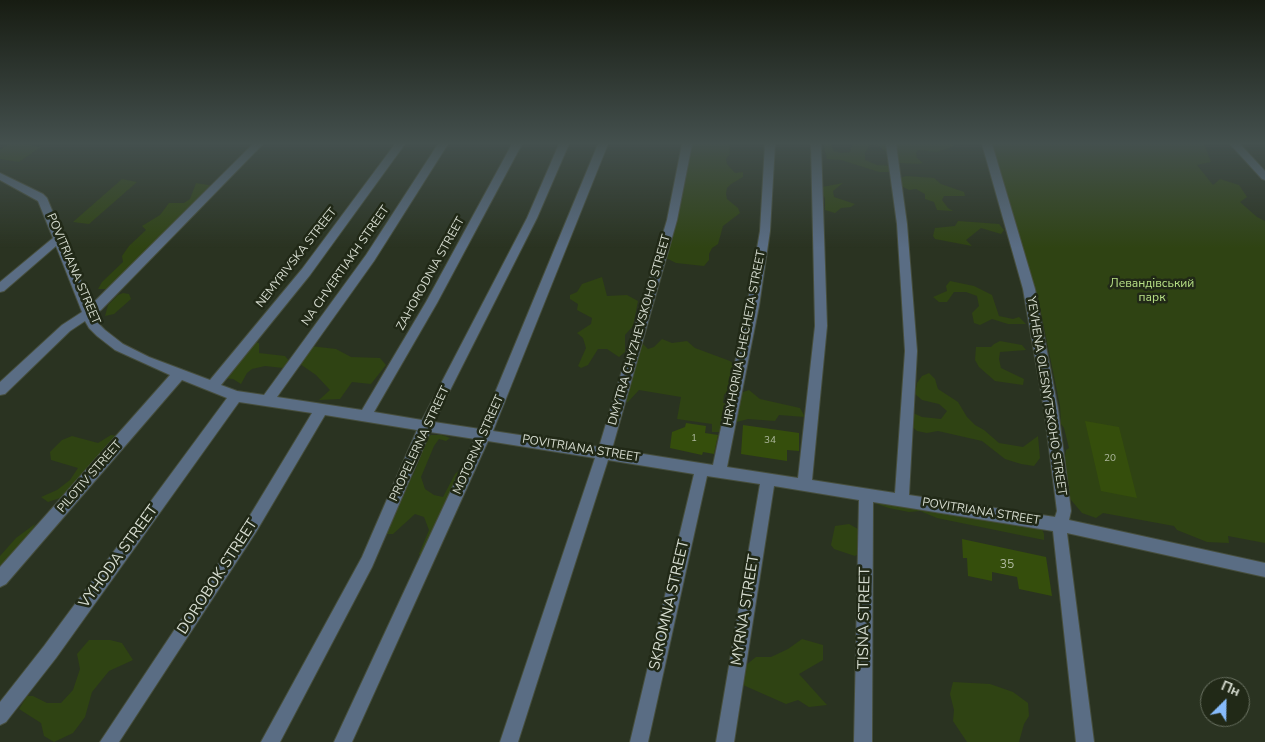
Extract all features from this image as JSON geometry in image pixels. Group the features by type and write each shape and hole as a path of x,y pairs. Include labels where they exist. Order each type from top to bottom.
{"street":[{"name":"POVITRIANA STREET","path":"5,179 43,200 93,325 119,348 236,396 1060,524 1265,570"},
{"path":"0,390 66,328 97,307 224,179"},
{"name":"NEMYRIVSKA STREET","path":"212,387 306,272 375,179"},
{"name":"NA CHVERTIAKH STREET","path":"267,401 370,258 422,179"},
{"name":"ZAHORODNIA STREET","path":"366,416 498,179"},
{"name":"PROPELERNA STREET","path":"270,742 367,562 426,425 532,218 549,179"},
{"name":"MOTORNA STREET","path":"343,742 485,434 589,179"},
{"name":"DMYTRA CHYZHEVSKOHO STREET","path":"509,742 604,452 672,220 680,179"},
{"name":"HRYHORIIA CHECHETA STREET","path":"719,471 754,306 765,231 768,179"},
{"path":"804,484 821,326 817,179"},
{"path":"896,179 902,224 911,350 902,500"},
{"name":"YEVHENA OLESNYTSKOHO STREET","path":"997,179 1029,289 1051,409 1064,511 1060,524 1060,537 1085,742"},
{"path":"0,288 58,239"},
{"name":"PILOTIV STREET","path":"0,579 180,374"},
{"name":"VYHODA STREET","path":"0,716 50,652 236,396"},
{"name":"DOROBOK STREET","path":"109,742 251,527 322,409"},
{"name":"SKROMNA STREET","path":"639,742 702,468"},
{"name":"MYRNA STREET","path":"725,742 768,478"},
{"name":"TISNA STREET","path":"863,742 866,494"}],"green space":[{"path":"122,179 137,182 89,224 73,222"},
{"path":"677,179 740,179 727,188 726,194 727,199 738,208 740,213 723,226 718,244 712,248 709,260 704,266 660,259"},
{"path":"900,179 935,179 941,184 964,192 965,196 944,196 942,200 953,211 937,210 934,202 925,199 925,194 916,189 909,190 901,186"},
{"name":"Левандівський парк","path":"1003,179 1208,179 1213,185 1220,179 1239,185 1247,197 1240,202 1257,217 1265,221 1265,543 1228,536 1229,543 1207,542 1177,530 1174,526 1103,513 1096,518 1082,513 1071,500 1064,489 1062,475 1066,450 1069,448 1064,428 1061,424 1060,406 1038,298 1011,213"},
{"path":"196,183 214,186 193,204 189,214 114,289 98,289 102,282 123,262 122,256 129,246 146,230 142,226 160,215 169,203 184,203 190,199"},
{"path":"843,183 833,191 834,197 855,204 851,207 841,208 835,213 825,210 825,198 820,191 822,187"},
{"path":"958,221 999,224 1004,230 1001,234 981,228 966,240 972,246 935,239 933,236 935,228 955,226"},
{"path":"602,277 607,296 627,295 638,301 633,326 625,335 625,352 619,357 607,349 598,349 588,365 581,368 578,366 586,348 583,338 577,333 591,324 592,318 577,310 578,304 570,299 570,295 577,292 582,284"},
{"path":"950,281 974,286 992,295 999,316 1013,319 1019,317 1026,324 1008,324 992,319 980,325 974,323 972,313 979,306 977,296 966,292 954,292 947,302 939,302 933,297 947,291 946,286"},
{"path":"123,293 129,294 131,299 114,314 105,316 108,305 118,295"},
{"path":"637,338 648,349 654,347 662,339 672,343 687,341 695,348 730,361 739,369 734,383 724,395 723,403 726,403 727,412 722,432 712,432 712,424 677,419 681,397 639,390 627,403 625,385"},
{"path":"252,341 259,343 259,353 285,356 290,362 283,368 265,366 252,369 247,373 241,384 233,379 222,378"},
{"path":"1000,341 1022,345 1026,350 1000,352 999,359 1001,368 1024,379 1023,385 995,381 979,367 975,360 976,347 991,347"},
{"path":"310,346 336,349 351,357 380,358 386,365 371,384 352,382 340,399 319,400 330,390 316,375 300,364"},
{"path":"929,373 935,379 938,389 958,402 967,417 975,425 999,443 1023,447 1038,436 1040,458 1034,466 1005,459 982,441 938,431 927,433 917,431 908,423 911,412 922,417 941,419 947,411 939,404 922,400 915,394 917,383 922,376"},
{"path":"749,390 760,399 800,408 805,417 779,415 775,421 748,419 737,422 735,420 740,393"},
{"path":"111,435 118,436 63,497 48,502 41,497 57,490 70,480 78,468 51,460 50,452 62,440 72,436 98,443"},
{"path":"431,435 442,435 450,438 446,441 439,439 434,446 421,477 425,489 434,495 443,497 455,474 465,465 422,558 419,554 429,530 424,517 415,514 393,534 384,534 389,520 413,475 420,458 424,440"},
{"path":"878,499 1039,521 1044,534 1044,540 937,518 920,511 909,512 889,508 877,504"},
{"path":"35,524 31,533 0,574 0,556 16,538"},
{"path":"849,524 858,529 861,538 859,553 855,556 834,549 831,545 835,526"},
{"path":"802,639 823,645 823,660 799,674 827,705 809,707 798,700 786,704 743,685 746,665 756,657 771,657 788,649"},
{"path":"89,640 110,640 122,643 133,660 109,671 92,692 85,717 73,733 54,742 44,736 41,723 19,709 27,696 33,696 47,703 61,703 73,690 80,669 77,654"},
{"path":"953,682 990,684 1013,692 1028,703 1029,716 1024,724 1019,742 967,742 953,721 954,710 950,694"}],"building":[{"path":"1085,421 1119,427 1137,498 1101,491"},
{"path":"686,423 706,426 705,433 718,435 714,454 703,452 702,455 670,448 672,432 685,427"},
{"path":"743,425 799,433 799,451 787,450 787,461 741,454"},
{"path":"962,539 1046,557 1052,596 1019,589 1017,577 992,572 992,581 968,576 967,558 963,558"}]}
